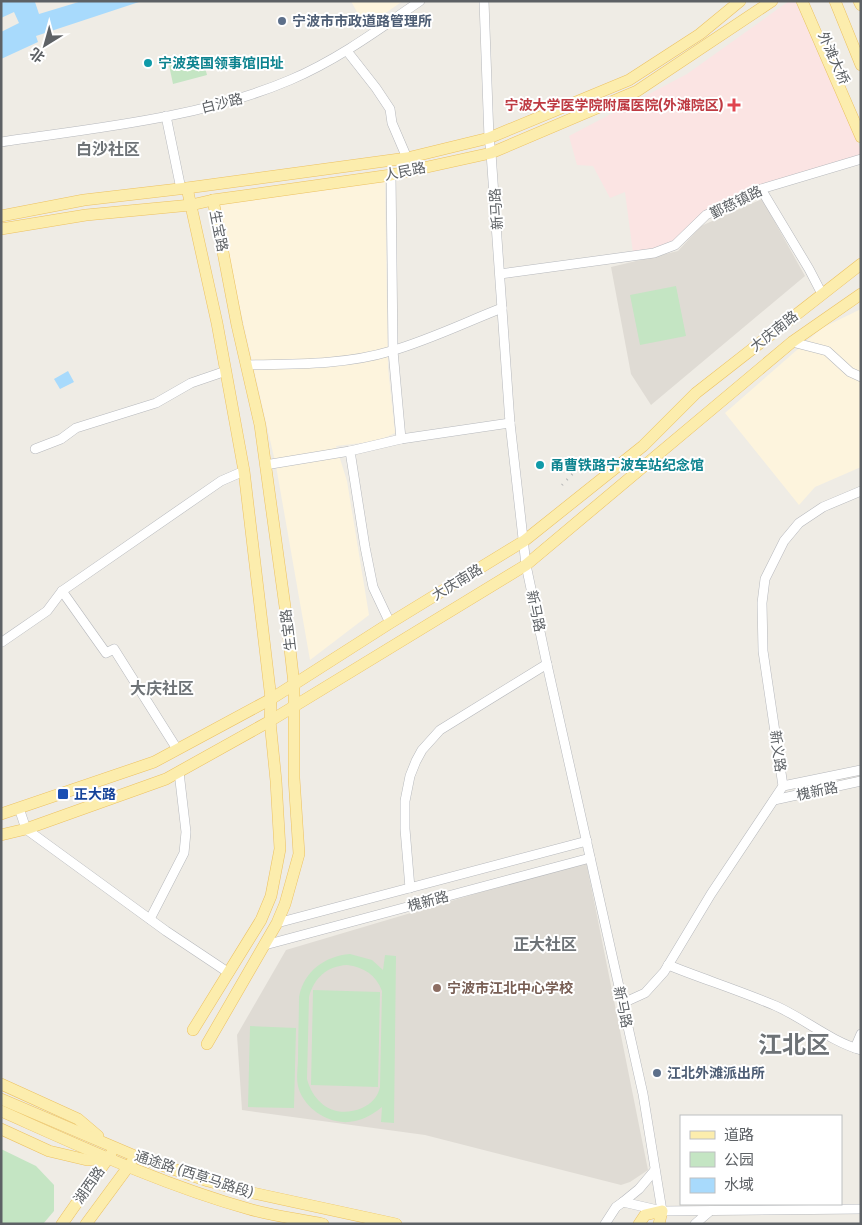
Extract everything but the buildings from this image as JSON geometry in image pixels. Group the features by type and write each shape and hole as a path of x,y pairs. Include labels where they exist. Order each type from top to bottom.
{"main road":[{"name":"人民路","path":"1,216 84,200 407,158 489,138 629,80 700,34 740,1"},
{"name":"人民路","path":"1,230 86,215 191,205 213,200 391,175 491,153 636,92 772,1"},
{"path":"802,1 861,136"},
{"name":"外滩大桥","path":"809,1 860,117"},
{"name":"外滩大桥","path":"834,1 861,65"},
{"path":"859,1 861,5"},
{"name":"生宝路","path":"184,188 191,205 226,371 244,471 271,699 270,720 280,849 271,896 261,920 193,1030"},
{"name":"生宝路","path":"207,1044 277,923 285,904 299,854 294,778 294,684 286,614 260,426 213,200"},
{"name":"大庆南路","path":"1,814 154,762 271,699 524,541 643,446 696,393 861,264"},
{"name":"大庆南路","path":"1,835 26,829 166,779 270,720 526,564 792,342 861,294"},
{"path":"1,1084 78,1119 111,1145"},
{"name":"通途路 (西草马路段)","path":"1,1099 136,1156 208,1181 253,1193 396,1224"},
{"name":"通途路 (西草马路段)","path":"1,1111 128,1167 204,1195 250,1210 323,1224"},
{"path":"1,1129 49,1151 87,1160 108,1158"},
{"name":"湖西路","path":"62,1224 108,1158 111,1145"},
{"name":"湖西路","path":"86,1224 136,1156"},
{"path":"639,1224 645,1215 662,1211 659,1224"}],"street":[{"name":"白沙路","path":"1,142 166,116 249,96 292,80 347,51 420,1"},
{"name":"新马路","path":"484,1 489,138 510,422 526,564 643,1094 662,1211"},
{"path":"347,51 390,109 394,130 407,158"},
{"path":"166,116 184,188"},
{"name":"鄞慈镇路","path":"500,274 654,253 675,245 706,215 761,189 861,159"},
{"path":"391,175 393,350 401,439"},
{"path":"761,189 809,268 822,294"},
{"path":"246,365 349,359 393,350 502,308"},
{"path":"792,342 827,351 850,372 861,377"},
{"path":"35,449 61,439 76,428 156,403 191,383 226,371"},
{"path":"265,465 350,451 401,439 510,422"},
{"path":"350,451 373,587 390,623"},
{"path":"1,641 46,611 62,591 221,482 244,471"},
{"name":"新义路","path":"622,1003 645,993 652,987 783,786 763,651 762,603 765,579 784,541 799,523 823,507 861,491"},
{"path":"62,591 106,653 114,649 177,749"},
{"path":"410,888 405,829 405,801 410,776 422,750 440,730 547,664"},
{"name":"槐新路","path":"783,786 861,770"},
{"path":"150,919 184,854 186,832 179,772"},
{"name":"槐新路","path":"774,800 861,781"},
{"path":"19,808 26,829 150,919 229,973"},
{"name":"槐新路","path":"277,923 587,841"},
{"name":"槐新路","path":"265,945 590,858"},
{"path":"668,965 775,1006 804,1020 813,1028 858,1049 861,1034"},
{"path":"605,1224 616,1207 639,1189 655,1170"},
{"path":"623,1202 662,1211 861,1210"},
{"path":"695,1224 710,1210"}],"shaded area":[{"path":"351,1 403,1 365,27"},
{"name":"宁波大学医学院附属医院(外滩院区)","path":"789,1 795,1 861,150 861,157 704,214 674,243 633,253 625,192 610,198 593,166 577,165 569,136 687,74"},
{"path":"385,181 388,368 395,433 378,441 336,446 347,481 369,615 310,660 276,466 218,202"},
{"path":"762,199 805,276 651,405 631,374 611,267 678,251 701,226"},
{"path":"861,309 861,467 815,487 799,505 725,413 822,328"},
{"name":"宁波市江北中心学校","path":"586,861 648,1170 630,1182 621,1185 425,1135 242,1110 237,1035 286,950"}],"green space":[{"path":"202,56 207,75 173,84 169,65"},
{"path":"676,286 686,336 640,345 630,295"},
{"path":"350,954 372,960 383,970 385,955 396,956 394,1123 381,1122 382,1107 366,1117 354,1121 342,1122 329,1119 317,1113 307,1103 298,1086 299,997 306,980 317,966 341,955","holes":["340,966 353,966 373,976 382,991 380,1087 374,1100 362,1108 343,1112 335,1111 321,1103 310,1088 307,1079 309,997 314,984 322,974"]},
{"path":"313,990 380,992 378,1087 311,1085"},
{"path":"250,1026 296,1028 294,1108 248,1107"},
{"path":"1,1149 36,1166 54,1185 54,1211 43,1224 1,1224"}],"water":[{"path":"1,1 142,1 36,36 38,42 1,59"},
{"path":"68,371 74,382 60,389 54,379"}],"pier":[{"path":"36,1 82,1 39,14 35,2"},
{"path":"14,12 19,23 1,32 1,18"}],"railway":[{"path":"562,485 580,466"}],"place":[{"name":"宁波市市政道路管理所","path":"282,21"},
{"name":"宁波英国领事馆旧址","path":"148,63"},
{"name":"宁波大学医学院附属医院(外滩院区)","path":"734,105"},
{"name":"甬曹铁路宁波车站纪念馆","path":"540,465"},
{"name":"正大路","path":"63,794"},
{"name":"宁波市江北中心学校","path":"437,988"},
{"name":"江北外滩派出所","path":"657,1073"}],"district":[{"name":"白沙社区","path":"108,149"},
{"name":"大庆社区","path":"162,688"},
{"name":"正大社区","path":"545,944"},
{"name":"江北区","path":"794,1045"}]}
